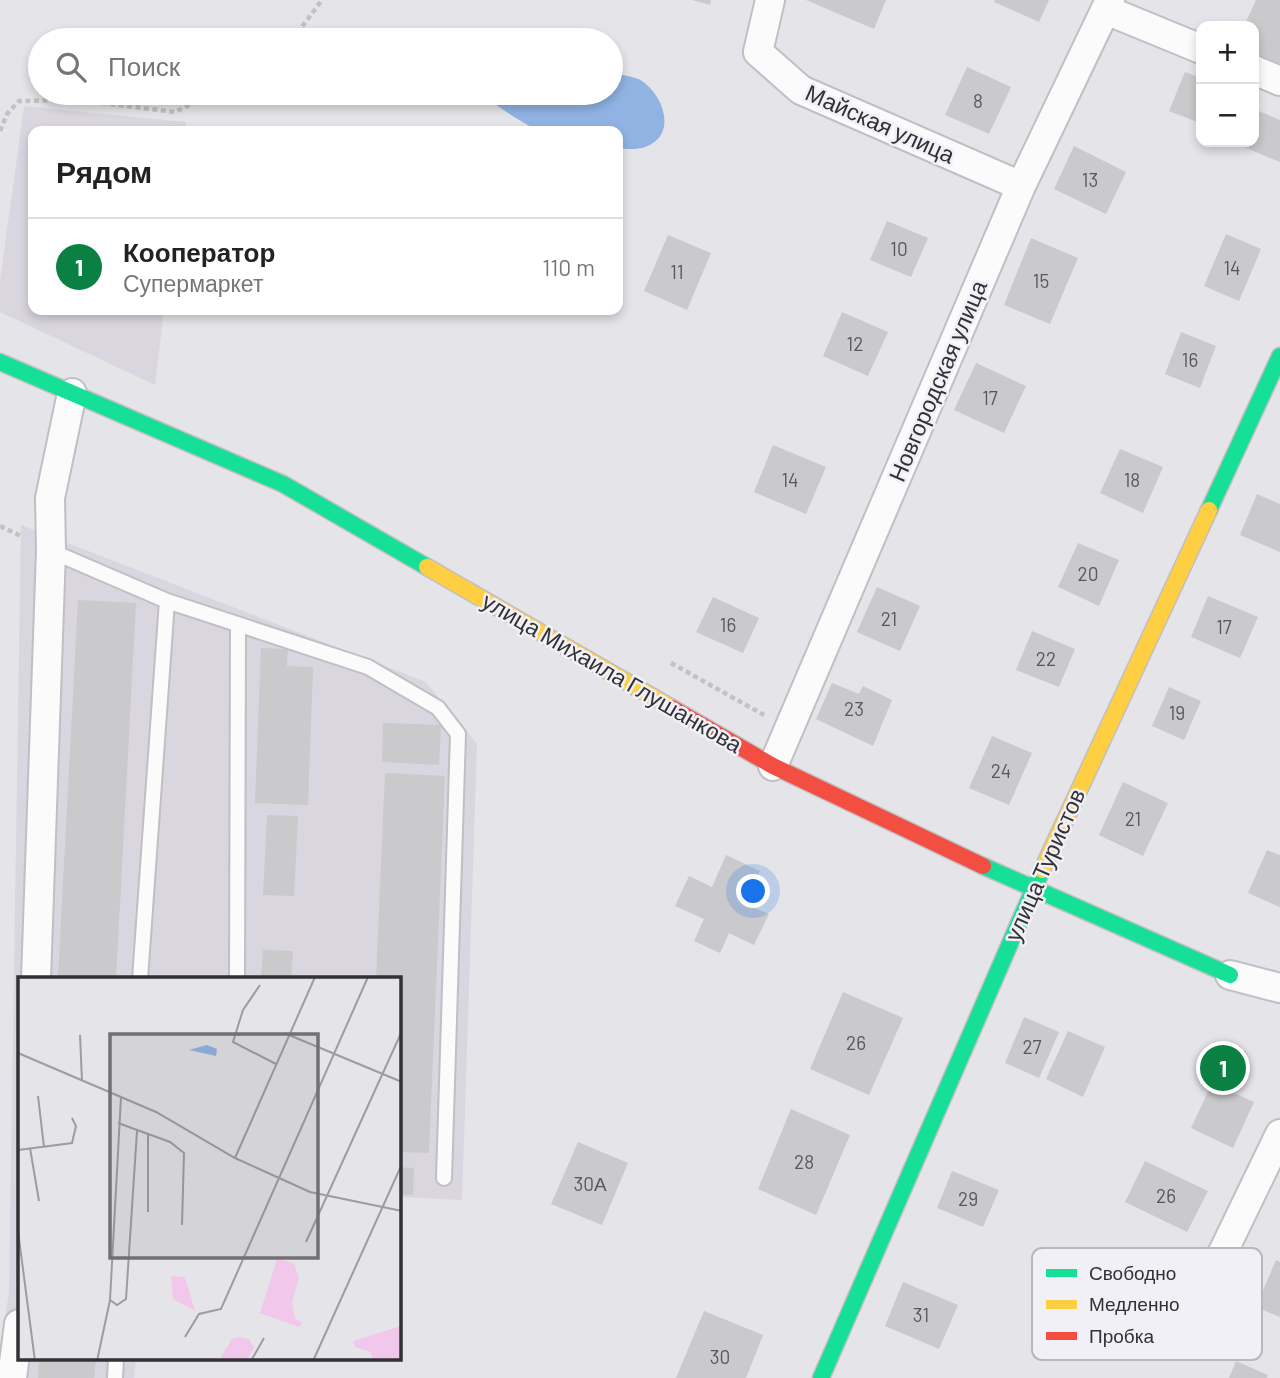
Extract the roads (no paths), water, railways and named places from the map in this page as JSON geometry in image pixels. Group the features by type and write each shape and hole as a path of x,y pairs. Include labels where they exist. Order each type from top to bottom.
{"street":[{"name":"Майская улица","path":"770,0 758,52 801,90 1021,186"},
{"name":"Новгородская улица","path":"774,766 1021,186 1108,5"},
{"path":"1108,5 1196,47"},
{"path":"1259,72 1280,81"},
{"name":"улица Туристов","path":"821,1378 1033,890 1280,356"},
{"name":"улица Михаила Глушанкова","path":"0,362 283,484 774,766 1033,890 1230,975"},
{"path":"36,977 51,551 50,498 72,393"},
{"path":"1230,975 1280,988"},
{"path":"1225,1248 1280,1134"},
{"path":"12,1378 18,1332"}],"lane":[{"path":"51,551 167,601 368,667 438,708 458,734 444,1178"},
{"path":"140,977 167,601"},
{"path":"237,977 238,625"},
{"path":"115,1378 116,1360"}],"water":[{"path":"623,75 639,79 650,88 661,106 664,126 655,142 642,148 624,149 623,126 529,126 497,105 623,105"}],"place":[{"name":"Кооператор","path":"1223,1068"}]}
